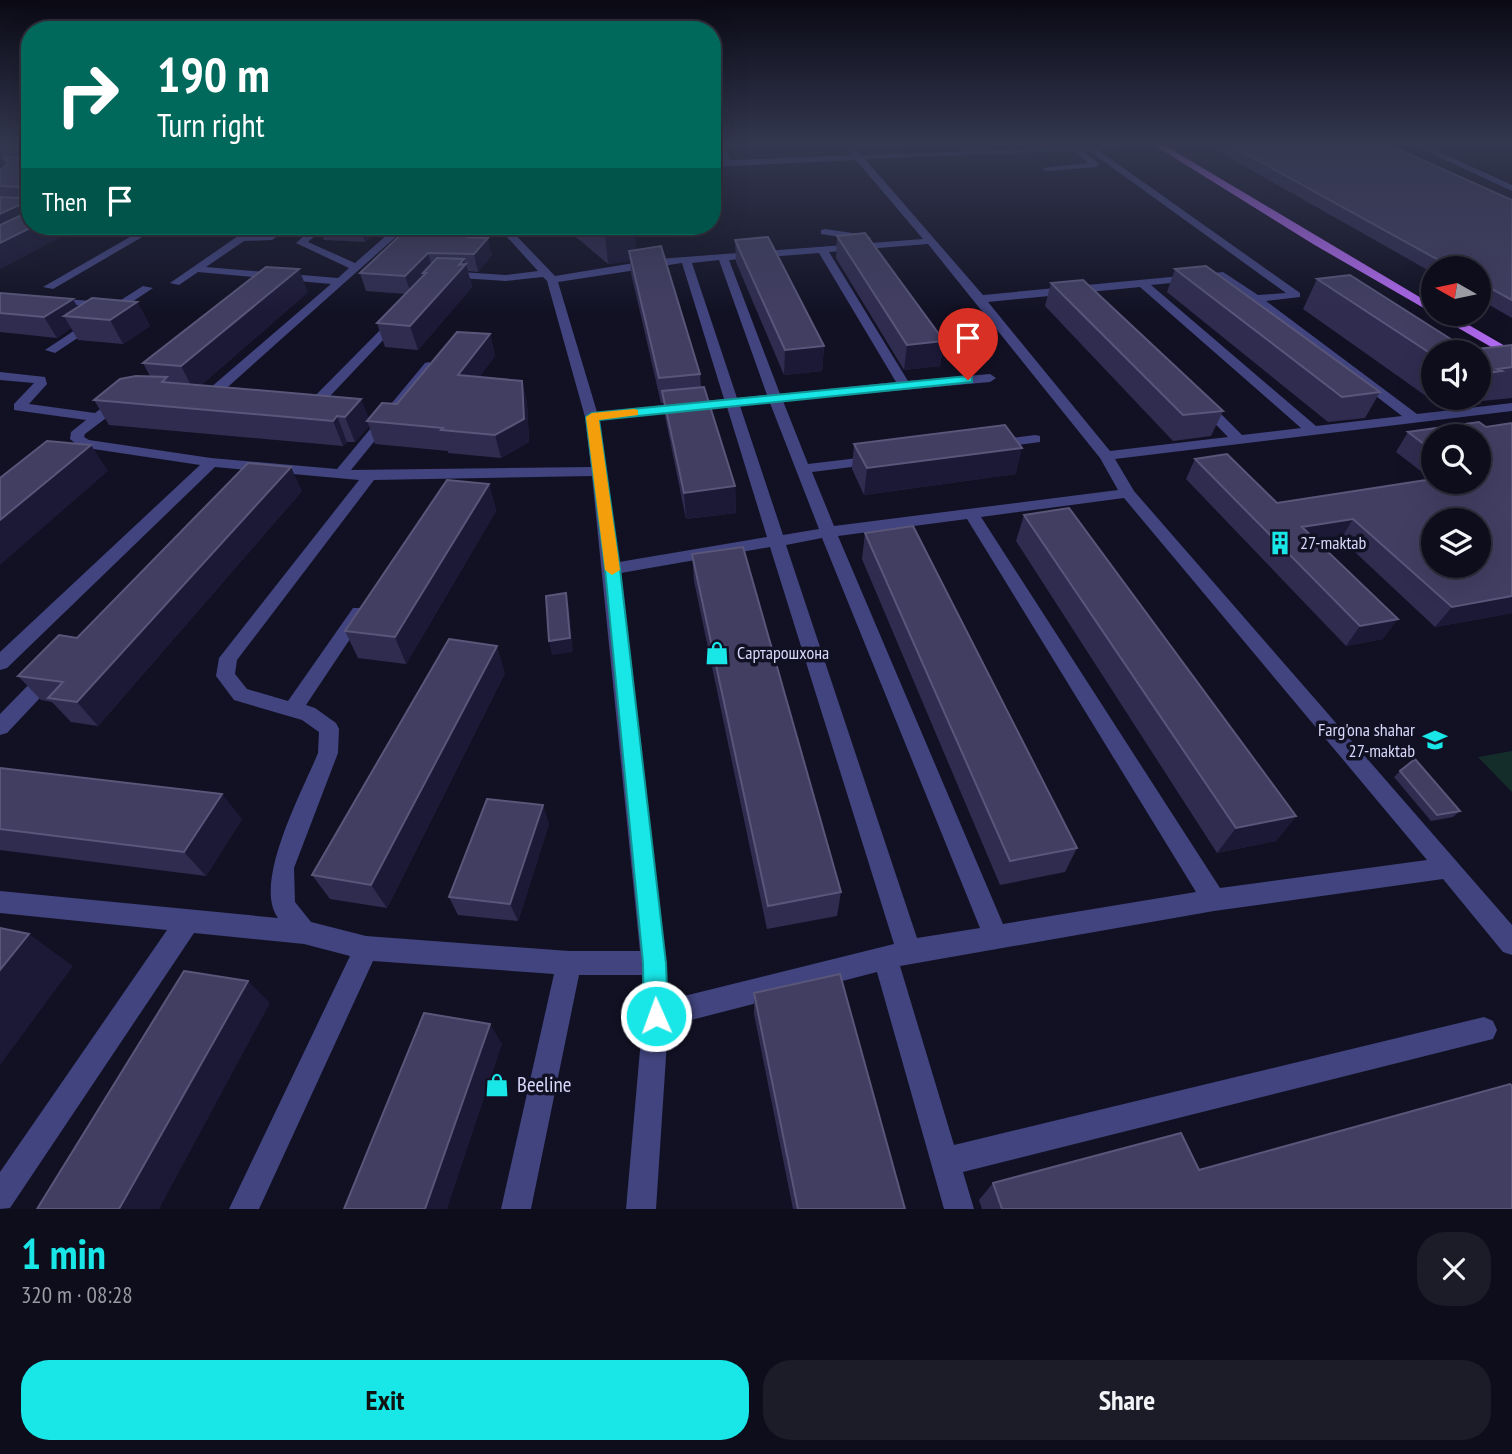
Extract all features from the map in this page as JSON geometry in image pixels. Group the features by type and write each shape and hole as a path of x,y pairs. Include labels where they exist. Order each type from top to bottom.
{"main road":[{"path":"1252,201 1421,303"},
{"path":"1462,326 1512,355"}],"street":[{"path":"896,201 980,299 1106,456 1128,493 1512,943"},
{"path":"1159,201 1255,272 1296,295 1256,299"},
{"path":"825,232 867,239 881,245"},
{"path":"112,307 116,294 49,288 140,235"},
{"path":"268,238 272,235"},
{"path":"301,241 309,235"},
{"path":"232,401 200,398 392,235"},
{"path":"510,235 549,276 592,417 612,569 654,963 656,1016 640,1209"},
{"path":"175,283 242,238 301,241 355,267"},
{"path":"430,285 439,275 446,274 506,278 549,276 652,263 930,241"},
{"path":"823,250 904,386"},
{"path":"642,254 652,263"},
{"path":"723,258 829,532 996,937"},
{"path":"686,260 776,541 897,955 945,1162 959,1209"},
{"path":"196,269 340,281"},
{"path":"980,299 1087,293 1142,283 1236,274"},
{"path":"1223,275 1414,419"},
{"path":"1142,283 1314,432"},
{"path":"51,350 112,307 147,288"},
{"path":"41,302 112,307"},
{"path":"310,409 402,313"},
{"path":"340,474 381,416 429,366"},
{"path":"0,376 40,380 40,384 19,407 98,416"},
{"path":"592,417 990,378"},
{"path":"1191,393 1240,441"},
{"path":"135,396 117,402 98,416 78,432 77,439 85,444 211,462 370,476 597,471"},
{"path":"1106,456 1512,407"},
{"path":"980,446 1035,439"},
{"path":"804,469 886,458"},
{"path":"0,663 211,462"},
{"path":"232,486 251,466"},
{"path":"437,497 452,474"},
{"path":"304,932 283,906 283,868 328,752 329,729 308,714 241,695 225,676 228,658 370,476"},
{"path":"612,569 829,532 1128,493"},
{"path":"972,515 1214,900"},
{"path":"292,710 368,598"},
{"path":"0,727 58,667"},
{"path":"656,1016 897,955 1214,900 1448,868"},
{"path":"0,902 304,932 366,948 569,963 654,963"},
{"path":"0,1198 187,922"},
{"path":"244,1209 366,948"},
{"path":"516,1209 569,963"},
{"path":"945,1162 1484,1030"}],"green space":[{"path":"1512,751 1512,792 1478,757"}],"building":[{"path":"0,201 21,201 21,205 0,214"},
{"path":"1332,201 1512,201 1512,300 1491,289 1491,256 1431,256"},
{"path":"21,215 21,232 0,243 0,225"},
{"path":"865,233 944,341 907,345 837,236"},
{"path":"400,235 470,235 468,237 488,238 474,254 428,253 405,276 360,273"},
{"path":"768,237 824,346 785,350 735,240"},
{"path":"661,246 700,374 659,378 629,251"},
{"path":"437,258 464,259 459,265 466,264 410,326 377,323 426,273 423,273"},
{"path":"1206,266 1380,392 1342,397 1175,269"},
{"path":"266,267 299,269 181,366 143,363"},
{"path":"1350,275 1421,320 1421,326 1430,326 1452,340 1421,340 1421,347 1317,279"},
{"path":"1083,280 1223,411 1183,415 1051,283"},
{"path":"0,293 73,299 44,317 0,313"},
{"path":"92,298 137,302 110,320 64,316"},
{"path":"457,332 490,334 458,375 522,381 524,419 495,435 367,421 382,403 397,404"},
{"path":"1512,345 1512,367 1498,369 1502,371 1491,372 1491,347"},
{"path":"136,376 167,377 162,382 361,399 345,417 337,416 333,421 94,400 120,379"},
{"path":"704,387 735,486 684,493 662,391"},
{"path":"1512,423 1512,596 1452,607 1353,519 1302,527 1398,619 1360,626 1195,459 1227,454 1277,503 1421,481 1421,494 1491,494 1491,426"},
{"path":"1005,425 1022,448 867,468 854,444"},
{"path":"1421,430 1421,442 1408,432"},
{"path":"47,441 91,445 0,520 0,478"},
{"path":"248,463 291,467 77,702 48,698 63,682 18,676 59,635 77,638"},
{"path":"447,480 489,484 395,637 345,631"},
{"path":"1069,508 1296,816 1236,828 1024,515"},
{"path":"913,526 1077,848 1010,861 865,533"},
{"path":"743,547 841,892 768,906 692,554"},
{"path":"566,593 570,638 549,641 546,596"},
{"path":"449,639 497,646 371,885 312,875"},
{"path":"1415,759 1460,811 1437,815 1400,771"},
{"path":"0,768 222,794 184,852 0,829"},
{"path":"487,799 543,805 510,904 449,897"},
{"path":"0,928 29,934 0,970"},
{"path":"184,971 248,981 119,1209 37,1209"},
{"path":"840,974 905,1209 798,1209 754,993"},
{"path":"424,1013 490,1024 425,1209 344,1209"},
{"path":"1510,1084 1512,1209 1002,1209 993,1183 1181,1133 1199,1170"}],"slow traffic":[{"path":"612,570 592,417 634,412"}],"place":[{"name":"27-maktab","path":"1280,543"},
{"name":"Сартарошхона","path":"717,653"},
{"name":"Farg'ona shahar 27-maktab","path":"1435,740"},
{"name":"Beeline","path":"497,1085"}],"route":[{"path":"656,1016 654,963 640,831 612,569 592,417 968,380"}]}
